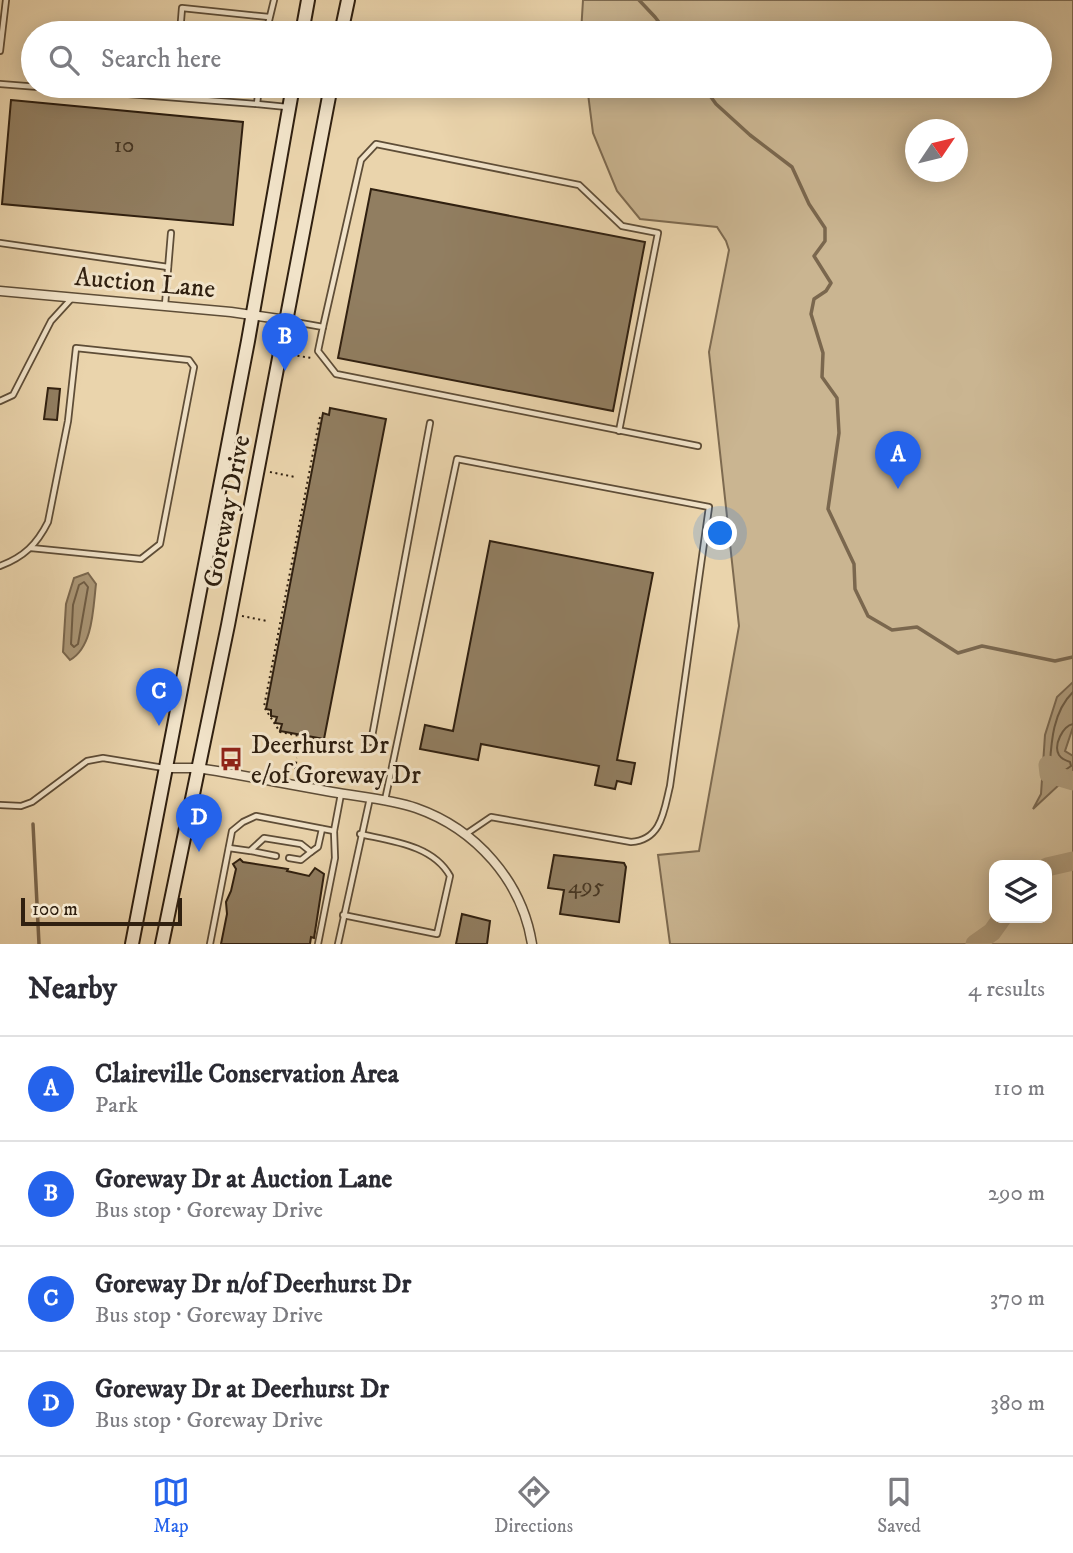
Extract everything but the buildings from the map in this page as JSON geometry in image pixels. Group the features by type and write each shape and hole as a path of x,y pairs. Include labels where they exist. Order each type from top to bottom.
{"main road":[{"path":"304,21 308,0"},
{"path":"344,21 348,0"},
{"name":"Goreway Drive","path":"132,944 253,315 291,98"},
{"name":"Goreway Drive","path":"162,944 228,625 329,98"}],"street":[{"name":"Auction Lane","path":"0,290 165,305 286,320"},
{"path":"165,768 197,768 416,808 465,834 491,857 514,892 527,923 532,944"}],"lane":[{"path":"0,51 6,0"},
{"path":"268,21 274,0"},
{"path":"181,21 182,8 269,17"},
{"path":"0,83 21,85"},
{"path":"184,98 290,107"},
{"path":"257,104 258,98"},
{"path":"619,430 658,233 622,226 579,185 376,144 361,160 318,351 336,374 698,446"},
{"path":"165,305 171,233"},
{"path":"0,243 168,267"},
{"path":"0,401 13,395 51,321 73,297"},
{"path":"286,320 323,327"},
{"path":"0,566 31,548 42,533 53,502 68,421 76,348 189,360 194,367 160,544 141,559 31,548"},
{"path":"371,742 430,423"},
{"path":"385,801 457,459 709,507 670,786 660,825 653,835 641,841 621,840 491,817 465,834"},
{"path":"0,805 21,806 32,802 87,761 95,758 165,768"},
{"path":"318,944 335,858 334,831 341,794"},
{"path":"338,944 370,798"},
{"path":"210,944 232,831 256,816 334,831"},
{"path":"289,859 301,860 318,847 322,829"},
{"path":"343,915 437,934 450,876 446,868 420,849 360,834"},
{"path":"250,851 264,838 301,844 310,852"},
{"path":"229,848 276,856"}],"path":[{"path":"292,355 317,359"},
{"path":"320,417 264,707 280,732 324,741"},
{"path":"269,471 295,477"},
{"path":"242,616 267,621"},
{"path":"295,769 297,758"}],"shaded area":[{"path":"583,0 1073,0 1073,944 670,944 658,855 699,851 739,626 709,352 729,250 717,227 640,219 617,191 593,133 589,98 1052,98 1052,21 582,21"}],"water":[{"path":"88,573 96,584 91,627 78,654 70,660 63,652 66,604 74,578"},
{"path":"1073,682 1073,727 1065,751 1073,756 1073,772 1033,809 1041,794 1045,735 1057,697"}],"waterway":[{"path":"639,0 658,21"},
{"path":"712,98 750,135 792,167 809,204 825,228 825,241 814,256 831,283 826,291 814,299 811,314 823,353 822,377 837,398 839,433 828,509 854,564 855,589 868,616 892,630 917,627 958,653 982,646 1055,661 1073,657"},
{"path":"1048,765 1049,774 1073,781"},
{"path":"33,824 39,944"},
{"path":"1052,866 1073,861"},
{"path":"975,944 992,932 998,923"}],"place":[{"name":"Goreway Dr at Auction Lane","path":"285,371"},
{"name":"Claireville Conservation Area","path":"898,489"},
{"name":"Goreway Dr n/of Deerhurst Dr","path":"159,726"},
{"name":"Deerhurst Dr e/of Goreway Dr","path":"231,759"},
{"name":"Goreway Dr at Deerhurst Dr","path":"199,852"}]}
